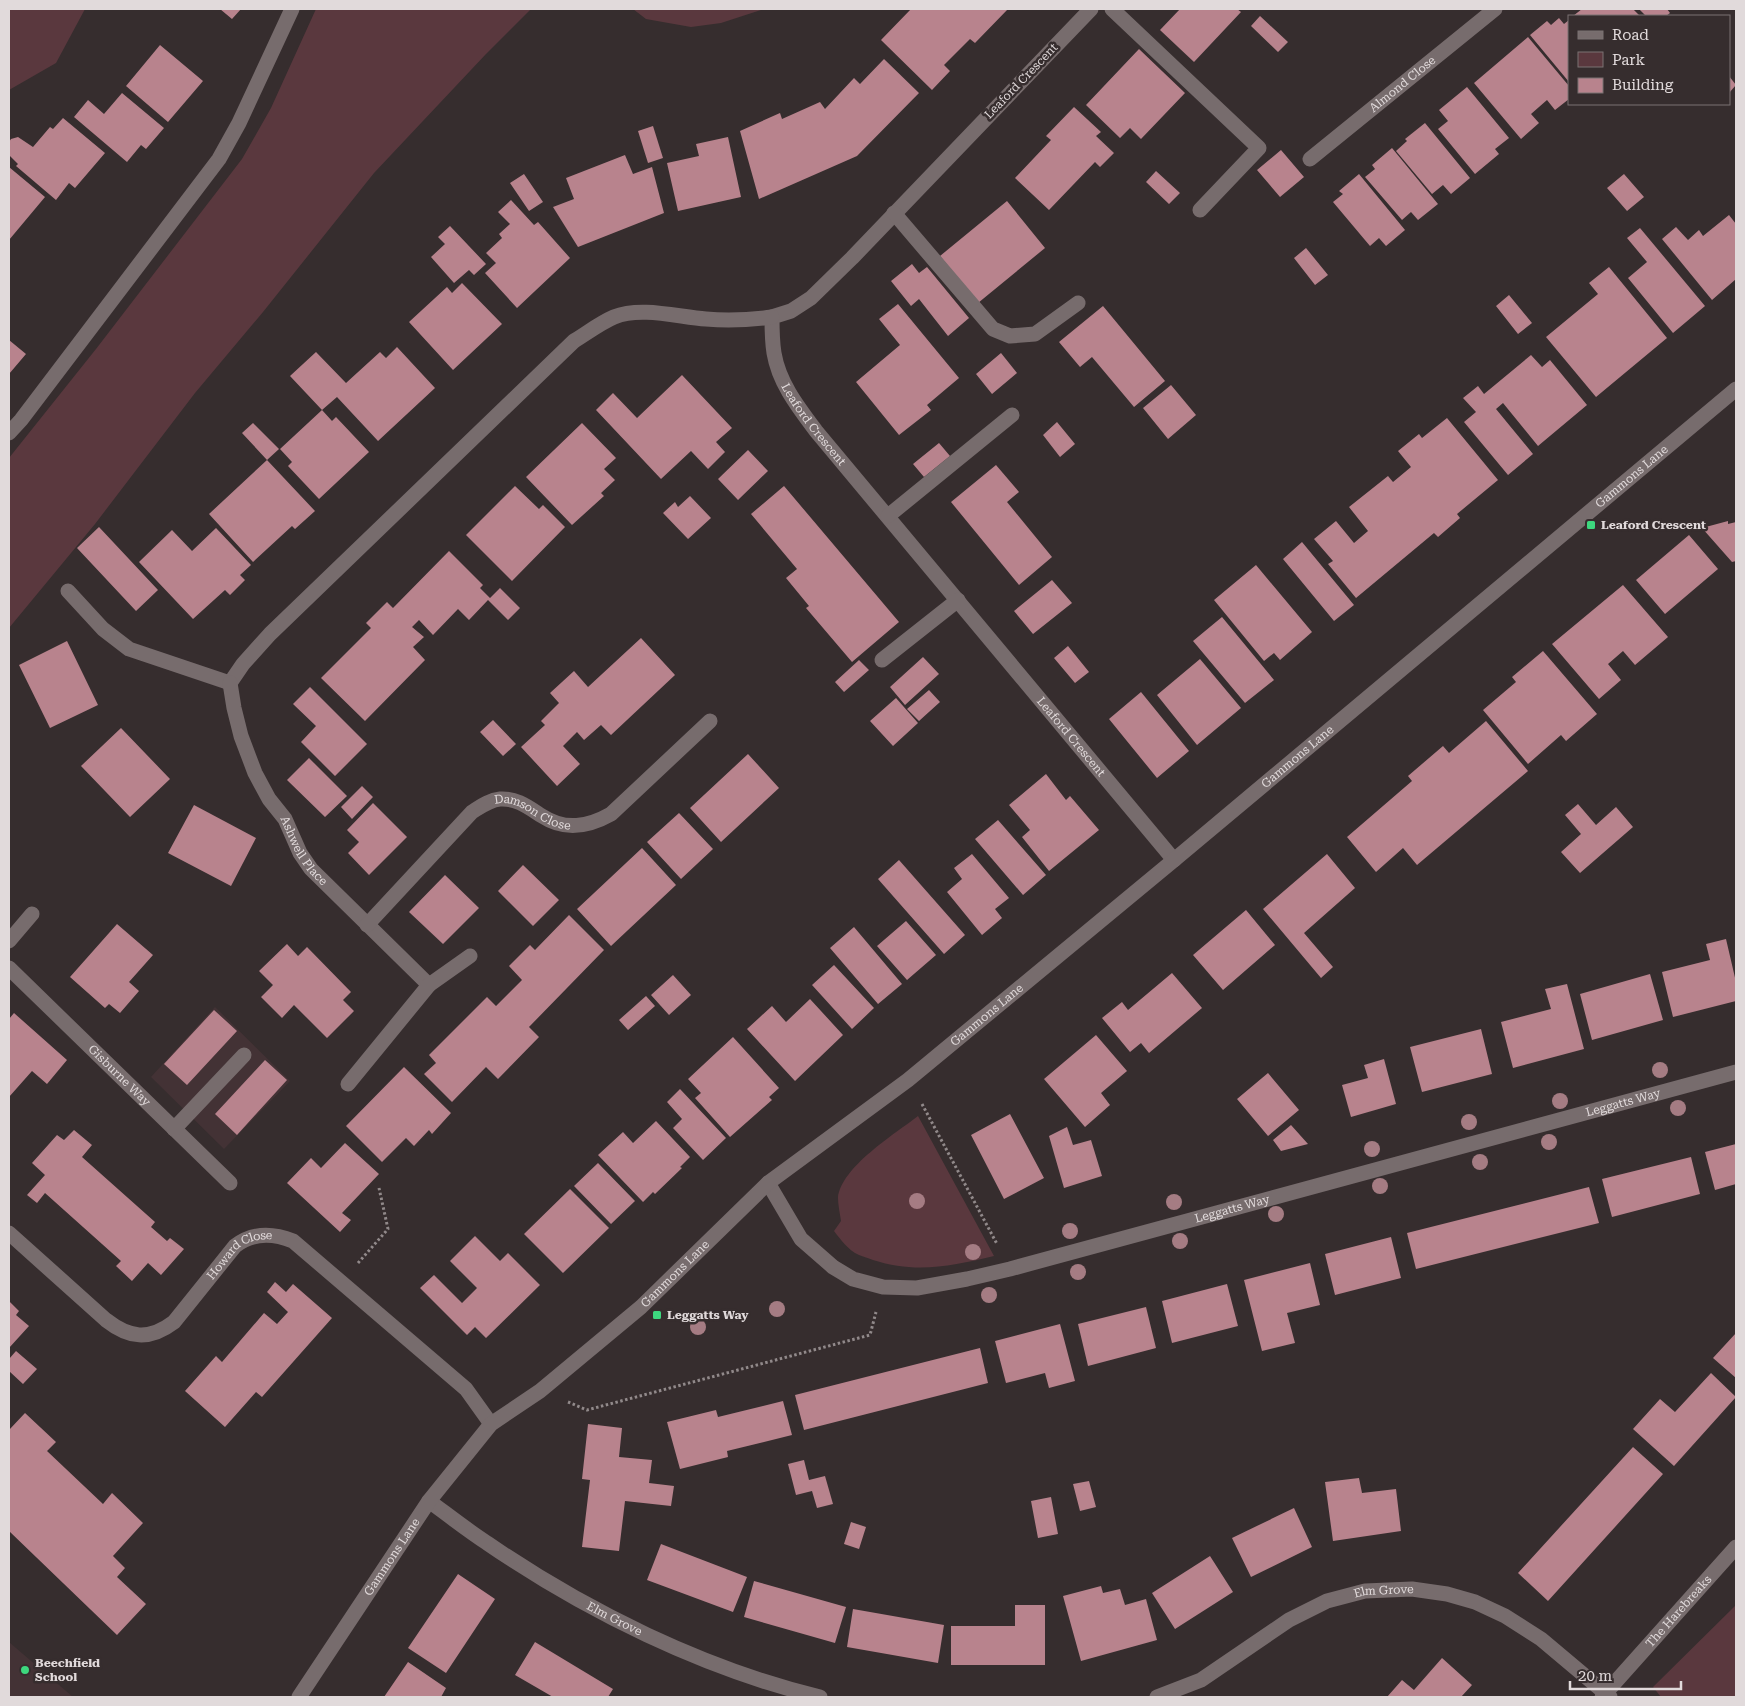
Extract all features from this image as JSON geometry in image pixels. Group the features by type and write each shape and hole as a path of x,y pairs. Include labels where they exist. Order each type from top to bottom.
{"street":[{"path":"9,433 219,159 239,123 292,9"},
{"name":"Leaford Crescent","path":"1091,9 852,258 811,298 791,311 772,318 774,353 780,374 793,400 816,431 1174,860"},
{"path":"1112,9 1259,148 1200,210"},
{"name":"Almond Close","path":"1310,159 1495,9"},
{"path":"894,213 993,329 1010,336 1035,334 1078,303"},
{"path":"68,591 103,629 129,649 230,683 243,664 270,634 574,341 615,317 635,313 669,314 704,319 742,321 772,318"},
{"name":"Gammons Lane","path":"299,1697 428,1501 492,1424 540,1391 642,1307 768,1183 908,1080 1174,860 1736,389"},
{"path":"888,516 1012,414"},
{"path":"882,660 958,600"},
{"name":"Ashwell Place","path":"230,683 241,736 255,773 269,799 285,819 300,854 311,869 429,986"},
{"name":"Damson Close","path":"367,925 472,812 488,802 499,799 524,803 543,816 566,826 575,827 599,821 611,814 710,721"},
{"path":"9,941 32,914"},
{"path":"348,1084 429,986 470,956"},
{"name":"Gisburne Way","path":"9,968 230,1183"},
{"path":"174,1129 244,1055"},
{"name":"Leggatts Way","path":"768,1183 801,1239 833,1268 852,1279 883,1287 917,1288 1010,1269 1736,1072"},
{"name":"Howard Close","path":"9,1233 120,1331 142,1335 166,1327 174,1322 235,1246 243,1240 253,1236 268,1234 281,1236 293,1241 466,1389 492,1424"},
{"name":"Elm Grove","path":"428,1501 488,1544 573,1596 642,1632 700,1658 777,1687 820,1697"},
{"name":"The Harebreaks","path":"1606,1696 1736,1547"},
{"name":"Elm Grove","path":"1157,1697 1201,1680 1289,1620 1327,1601 1365,1591 1412,1589 1448,1594 1475,1602 1506,1616 1541,1639 1606,1696"}],"path":[{"path":"908,1080 1010,1269"},
{"path":"341,1283 388,1229 379,1188"},
{"path":"540,1391 586,1410 870,1335 883,1287"}],"shaded area":[{"path":"215,1007 290,1081 224,1149 151,1077"},
{"name":"Beechfield School","path":"9,1642 73,1697 9,1697"}],"green space":[{"path":"9,9 85,9 56,63 9,90"},
{"path":"316,9 531,9 374,173 263,312 195,393 95,524 9,628 9,458 96,349 242,159 271,108"},
{"path":"633,9 764,9 721,23 691,27 646,19"},
{"path":"918,1116 994,1256 934,1267 904,1267 873,1260 855,1253 848,1248 834,1231 841,1221 838,1198 841,1186 849,1175 870,1152"},
{"path":"1736,1605 1736,1697 1661,1697 1653,1687"}],"building":[{"path":"220,9 241,9 232,19"},
{"path":"911,9 1008,9 975,43 970,39 944,65 950,71 932,90 881,40"},
{"path":"1180,9 1237,9 1241,12 1194,62 1160,30"},
{"path":"1582,9 1633,9 1639,15 1574,15"},
{"path":"1639,9 1667,9 1670,13 1667,15 1645,15"},
{"path":"1260,16 1288,42 1278,52 1251,26"},
{"path":"1559,18 1564,24 1568,21 1568,81 1530,35 1547,21 1551,25"},
{"path":"1528,37 1568,85 1568,100 1555,110 1547,100 1531,114 1539,123 1521,139 1474,83"},
{"path":"160,45 203,81 168,122 126,86"},
{"path":"1139,49 1185,93 1141,139 1130,128 1120,138 1086,105"},
{"path":"884,59 919,93 857,156 759,199 740,131 780,113 782,119 820,102 825,109 854,78 860,84"},
{"path":"1730,77 1736,85 1730,92"},
{"path":"1467,87 1509,138 1495,149 1499,154 1475,174 1438,129 1448,121 1439,110"},
{"path":"122,93 164,128 146,149 141,145 127,162 74,117 88,100 104,114"},
{"path":"1074,107 1101,132 1096,136 1114,153 1100,167 1095,162 1049,210 1015,178 1051,140 1046,136"},
{"path":"63,118 105,153 75,188 69,183 56,200 16,166 18,164 9,155 9,142 11,139 18,137 33,147 50,127 53,129"},
{"path":"1425,123 1470,178 1451,194 1443,185 1432,194 1396,151 1407,141 1405,139"},
{"path":"653,126 663,158 648,163 638,131"},
{"path":"728,137 741,197 678,211 667,163 699,156 696,144"},
{"path":"1392,148 1438,204 1418,220 1411,212 1402,220 1365,177 1375,169 1372,165"},
{"path":"1281,150 1304,177 1280,197 1257,170"},
{"path":"625,155 633,174 652,167 664,213 578,247 553,207 574,199 566,178"},
{"path":"9,167 45,197 9,240"},
{"path":"1156,171 1180,193 1169,204 1146,182"},
{"path":"524,174 543,202 529,211 510,183"},
{"path":"1359,174 1405,230 1386,246 1379,238 1370,246 1333,202 1343,194 1339,191"},
{"path":"1624,174 1644,197 1627,211 1607,188"},
{"path":"511,200 534,225 538,222 570,258 517,308 485,273 496,263 486,253 502,238 499,234 510,224 498,212"},
{"path":"1007,201 1045,248 978,303 940,256"},
{"path":"1729,215 1736,224 1736,279 1712,300 1662,239 1676,227 1688,240 1699,230 1703,236"},
{"path":"450,226 486,264 474,275 469,270 454,283 431,257 445,244 438,237"},
{"path":"1640,228 1705,306 1673,333 1628,278 1647,262 1627,238"},
{"path":"1306,248 1328,275 1315,285 1294,258"},
{"path":"912,264 919,273 927,267 969,318 948,336 919,299 911,306 891,281"},
{"path":"1609,267 1667,338 1596,397 1546,337 1598,294 1589,283"},
{"path":"462,283 502,324 453,370 409,322 447,287 452,293"},
{"path":"1509,295 1532,323 1518,334 1496,306"},
{"path":"898,304 959,378 927,405 931,410 899,435 856,382 900,345 879,319"},
{"path":"1103,306 1165,381 1134,407 1092,357 1080,367 1059,342"},
{"path":"9,340 26,354 9,374"},
{"path":"397,347 435,388 378,441 337,397 322,410 290,376 316,352 346,383 380,352 386,358"},
{"path":"1001,353 1017,373 992,394 976,374"},
{"path":"1531,355 1542,367 1550,360 1587,405 1538,446 1503,403 1496,409 1533,454 1508,475 1464,422 1476,412 1463,398 1478,386 1484,394"},
{"path":"682,375 732,428 716,442 725,452 708,469 691,451 661,479 596,410 613,393 637,418"},
{"path":"1171,385 1196,415 1168,439 1143,408"},
{"path":"322,410 332,421 336,417 369,452 319,499 288,466 292,462 280,449"},
{"path":"1447,418 1498,480 1457,514 1460,518 1438,537 1434,533 1356,598 1328,564 1333,561 1314,539 1336,521 1354,543 1368,531 1349,507 1388,476 1393,482 1411,467 1398,451 1419,434 1422,438"},
{"path":"1057,422 1075,444 1060,457 1043,435"},
{"path":"253,423 279,449 267,460 242,433"},
{"path":"582,423 616,458 604,469 615,480 601,493 604,496 572,525 526,477"},
{"path":"939,443 950,456 924,477 913,464"},
{"path":"748,450 768,471 738,500 718,479"},
{"path":"267,460 315,511 295,529 292,526 253,562 209,514"},
{"path":"996,465 1019,492 1007,502 1052,557 1019,585 951,502"},
{"path":"515,486 539,509 543,505 565,527 512,581 466,535"},
{"path":"784,486 899,622 852,662 806,608 809,606 786,578 797,569 751,514"},
{"path":"690,496 711,518 688,539 663,513 675,502 678,507"},
{"path":"1728,521 1728,524 1736,522 1736,561 1732,562 1702,528"},
{"path":"99,527 158,590 136,611 77,548"},
{"path":"216,528 251,565 240,575 245,580 230,595 225,590 193,619 139,562 172,530 192,551"},
{"path":"1689,535 1718,569 1665,614 1636,580"},
{"path":"1302,542 1354,605 1334,621 1283,559"},
{"path":"449,551 483,585 480,588 490,598 500,588 520,608 508,620 488,600 469,620 458,609 433,635 419,620 412,627 424,637 413,647 425,660 365,721 321,678 371,628 366,623 387,602 393,608"},
{"path":"1256,565 1312,632 1280,660 1274,653 1264,661 1214,600"},
{"path":"1052,580 1072,603 1033,634 1014,611"},
{"path":"1623,585 1668,637 1635,665 1623,651 1608,664 1621,680 1599,699 1552,644"},
{"path":"1222,617 1274,680 1245,703 1193,641"},
{"path":"641,638 675,675 611,735 601,725 584,740 577,732 563,746 580,764 557,786 521,747 545,725 541,721 559,703 550,693 574,671 588,687"},
{"path":"67,641 98,705 50,728 19,665"},
{"path":"1068,646 1089,672 1075,683 1054,658"},
{"path":"1543,651 1597,714 1566,741 1561,735 1528,764 1483,710 1516,682 1512,677"},
{"path":"923,657 939,674 905,705 890,687"},
{"path":"1200,659 1241,708 1197,745 1157,695"},
{"path":"859,660 869,670 844,692 835,682"},
{"path":"310,687 367,744 335,776 301,742 316,726 293,704"},
{"path":"929,690 940,702 919,721 907,709"},
{"path":"1141,692 1189,751 1157,778 1109,719"},
{"path":"896,698 918,723 893,746 870,721"},
{"path":"493,720 516,744 503,756 480,732"},
{"path":"1486,721 1528,771 1417,865 1403,848 1376,872 1347,837 1412,781 1408,776 1443,746 1449,753"},
{"path":"121,728 170,779 130,817 81,766"},
{"path":"748,754 779,788 721,842 690,808"},
{"path":"309,758 347,796 325,817 287,780"},
{"path":"1046,774 1066,800 1070,796 1099,830 1049,871 1022,837 1030,830 1009,805"},
{"path":"362,786 373,797 352,819 341,807"},
{"path":"373,803 407,837 369,875 348,853 359,842 347,830"},
{"path":"1578,804 1596,825 1616,807 1633,827 1580,873 1561,852 1581,834 1565,815"},
{"path":"194,805 256,838 231,886 168,853"},
{"path":"679,813 713,849 681,879 647,842"},
{"path":"998,820 1046,875 1023,895 975,839"},
{"path":"642,848 676,885 611,946 577,909"},
{"path":"972,854 1009,898 995,909 1002,918 982,935 947,892 962,879 954,868"},
{"path":"1327,854 1355,888 1304,933 1333,967 1321,978 1263,909"},
{"path":"899,860 965,935 944,954 878,879"},
{"path":"523,865 559,900 533,926 498,891"},
{"path":"445,875 479,908 443,944 409,912"},
{"path":"1246,910 1275,945 1223,990 1193,955"},
{"path":"569,915 604,950 529,1027 539,1037 498,1079 486,1067 452,1102 424,1074 436,1063 429,1055 487,997 496,1006 522,980 509,966 530,945 535,950"},
{"path":"906,921 936,955 907,980 877,946"},
{"path":"117,924 153,955 129,982 139,991 120,1013 109,1004 105,1008 70,977"},
{"path":"854,927 902,984 878,1004 830,948"},
{"path":"1726,939 1736,982 1736,1001 1673,1017 1662,972 1710,960 1706,944"},
{"path":"287,944 298,956 307,947 351,992 343,1000 354,1011 327,1038 294,1005 282,1018 261,997 273,985 259,971"},
{"path":"834,965 874,1008 852,1029 812,985"},
{"path":"1172,973 1202,1008 1149,1053 1141,1043 1130,1052 1102,1018 1122,1002 1128,1010"},
{"path":"1650,974 1663,1020 1592,1040 1580,994"},
{"path":"673,975 691,995 669,1015 651,995"},
{"path":"1567,984 1584,1049 1513,1068 1501,1022 1551,1009 1545,989"},
{"path":"646,996 655,1006 628,1030 619,1020"},
{"path":"810,999 843,1035 795,1081 747,1029 772,1006 786,1022"},
{"path":"214,1010 237,1031 187,1085 164,1064"},
{"path":"14,1013 67,1060 47,1084 32,1071 9,1097 9,1019"},
{"path":"1481,1029 1492,1074 1422,1092 1410,1047"},
{"path":"1096,1035 1127,1071 1101,1093 1110,1105 1085,1127 1044,1079"},
{"path":"733,1037 779,1088 769,1097 772,1100 730,1137 695,1098 701,1093 688,1079"},
{"path":"1384,1059 1396,1104 1351,1117 1342,1085 1368,1078 1364,1065"},
{"path":"265,1060 287,1080 237,1135 215,1114"},
{"path":"404,1067 451,1113 432,1134 429,1130 414,1146 406,1138 382,1162 346,1126"},
{"path":"1268,1073 1299,1110 1268,1136 1237,1099"},
{"path":"680,1089 726,1138 703,1160 673,1128 682,1119 667,1102"},
{"path":"1010,1114 1044,1178 1004,1199 971,1135"},
{"path":"656,1121 690,1157 680,1167 682,1168 655,1194 653,1192 643,1202 598,1155 623,1132 633,1143"},
{"path":"1291,1125 1308,1144 1281,1151 1273,1140"},
{"path":"1067,1127 1073,1145 1091,1140 1102,1176 1064,1188 1049,1136"},
{"path":"74,1130 92,1145 82,1157 155,1222 151,1227 167,1241 170,1238 184,1249 161,1275 148,1263 132,1281 116,1266 121,1261 45,1193 37,1203 27,1195 45,1175 32,1163 57,1135 64,1140"},
{"path":"345,1143 379,1174 342,1213 351,1220 340,1232 287,1183 311,1158 321,1168"},
{"path":"1736,1144 1736,1184 1715,1190 1705,1152"},
{"path":"1691,1157 1700,1194 1612,1217 1602,1179"},
{"path":"598,1163 635,1201 611,1224 574,1186"},
{"path":"1589,1187 1599,1223 1416,1269 1407,1233"},
{"path":"570,1189 609,1228 563,1273 524,1234"},
{"path":"475,1236 500,1261 508,1253 540,1285 486,1338 475,1327 467,1335 420,1288 434,1275 462,1303 477,1288 450,1261"},
{"path":"1391,1237 1401,1278 1335,1295 1325,1254"},
{"path":"1310,1263 1320,1305 1287,1313 1295,1343 1262,1351 1244,1280"},
{"path":"275,1282 286,1292 293,1284 332,1318 262,1397 256,1392 225,1427 185,1391 216,1356 222,1362 264,1313 277,1324 288,1312 267,1292"},
{"path":"1227,1284 1238,1326 1172,1343 1162,1301"},
{"path":"9,1301 19,1311 16,1315 29,1326 9,1348"},
{"path":"1146,1307 1156,1348 1088,1366 1078,1324"},
{"path":"1060,1324 1075,1381 1049,1388 1045,1373 1006,1383 995,1341"},
{"path":"1736,1333 1736,1378 1713,1358"},
{"path":"980,1348 988,1383 804,1430 795,1395"},
{"path":"16,1351 37,1369 23,1384 9,1371 9,1359"},
{"path":"1711,1373 1736,1397 1674,1466 1633,1429 1660,1399 1675,1412"},
{"path":"783,1401 792,1435 727,1451 728,1457 680,1469 667,1422 716,1410 718,1417"},
{"path":"25,1413 56,1442 47,1451 103,1504 112,1493 143,1523 113,1556 125,1568 117,1577 146,1604 117,1635 9,1531 9,1430"},
{"path":"588,1424 622,1428 619,1457 652,1460 649,1483 674,1486 671,1506 625,1501 619,1551 582,1547 590,1480 582,1479"},
{"path":"1633,1447 1663,1474 1548,1601 1518,1573"},
{"path":"804,1460 809,1480 825,1476 833,1504 817,1508 812,1491 796,1495 788,1464"},
{"path":"1359,1478 1362,1493 1396,1489 1401,1531 1333,1541 1325,1482"},
{"path":"1089,1481 1096,1507 1080,1511 1073,1484"},
{"path":"1051,1497 1058,1534 1038,1538 1031,1501"},
{"path":"1294,1508 1312,1547 1251,1577 1232,1538"},
{"path":"851,1522 866,1527 859,1549 844,1544"},
{"path":"661,1544 747,1577 733,1612 647,1580"},
{"path":"1210,1556 1233,1592 1175,1629 1152,1593"},
{"path":"458,1574 495,1599 446,1673 408,1648"},
{"path":"754,1581 846,1607 835,1643 744,1617"},
{"path":"1101,1586 1103,1593 1120,1589 1125,1605 1146,1599 1157,1640 1081,1661 1063,1596"},
{"path":"1015,1605 1045,1605 1045,1665 951,1665 951,1626 1015,1626"},
{"path":"853,1609 944,1625 938,1663 847,1647"},
{"path":"535,1642 613,1689 608,1697 553,1697 515,1675"},
{"path":"1442,1658 1472,1685 1461,1697 1387,1697 1402,1680 1414,1690"},
{"path":"408,1662 446,1688 441,1697 384,1697"}],"place":[{"name":"Leaford Crescent","path":"1591,525"},
{"name":"Leggatts Way","path":"657,1315"},
{"name":"Beechfield School","path":"25,1670"}]}
